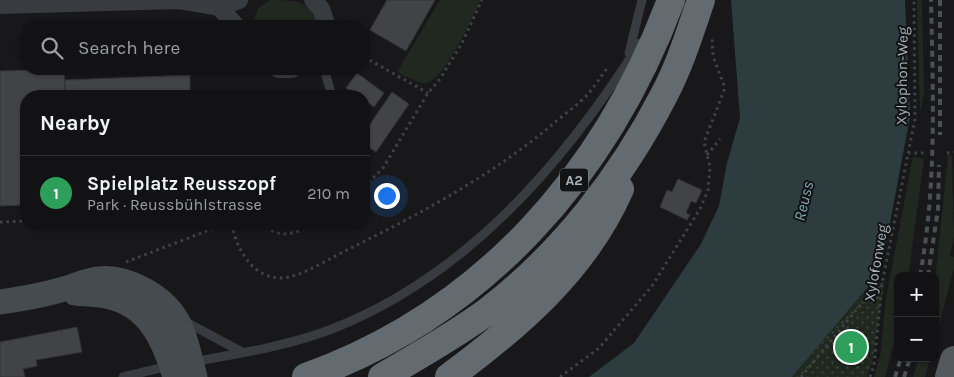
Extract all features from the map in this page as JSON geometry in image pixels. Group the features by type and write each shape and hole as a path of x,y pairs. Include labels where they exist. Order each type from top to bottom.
{"highway":[{"name":"A2","path":"306,377 387,341 425,319 481,277 524,238 553,207 585,166 615,121 656,39 671,0"},
{"name":"A2","path":"382,377 458,332 488,310 525,279 567,236 596,202 639,141 665,94 701,0"},
{"path":"449,377 517,324 583,254 609,214 639,141"}],"main road":[{"path":"0,302 60,290 98,279 117,280 146,292 170,311 182,332 183,371"},
{"path":"60,290 105,296 136,308 154,326 183,371"},
{"path":"949,377 954,360"}],"street":[{"path":"0,5 178,0 219,7 239,0"},
{"path":"313,0 321,9 325,20"},
{"path":"219,7 231,20"}],"lane":[{"path":"621,72 632,47 642,0"},
{"path":"123,377 183,371 241,352 292,342 331,329 389,302 444,266 476,241 516,205 551,165 621,72 666,0"},
{"path":"326,75 330,90"},
{"path":"170,311 199,331 241,352"}],"path":[{"path":"370,181 383,168 428,93 462,43 482,0"},
{"name":"Xylophon-Weg","path":"908,153 915,119 914,0"},
{"path":"560,377 599,348 652,286 700,209 708,190 710,167 704,142 725,88 713,56 712,30"},
{"path":"370,60 428,93"},
{"path":"233,230 248,263 263,274 281,278 302,272 386,231 478,180 532,142 587,95 611,62"},
{"path":"707,155 720,139"},
{"path":"948,153 954,152"},
{"path":"908,153 924,153"},
{"name":"Xylofonweg","path":"870,377 874,365 882,284 908,153"},
{"path":"0,222 20,221"},
{"path":"121,265 129,260 209,230"},
{"path":"271,230 278,234 288,234 298,230"},
{"path":"801,377 857,310 882,284"}],"shaded area":[{"path":"270,0 294,1 306,6 311,11 315,20 254,20 258,9"},
{"path":"440,0 481,0 465,33 441,71 433,80 426,83 419,82 397,72"},
{"path":"917,0 922,0 924,94 920,113"},
{"path":"948,155 952,155 954,237 950,256 954,257 954,267 939,325 939,272 936,272"},
{"path":"913,156 924,159 909,272 894,272 894,344 885,377 874,377 881,352 885,304"},
{"path":"873,281 884,283 872,363 867,377 792,377"},
{"path":"918,362 929,362 925,377 913,377"}],"water":[{"name":"Reuss","path":"731,0 905,0 910,117 883,260 873,281 792,377 589,377 634,343 701,244 719,206 727,163 740,118"}],"building":[{"path":"387,0 435,0 406,51 370,30"},
{"path":"20,70 20,75 64,75 65,90 20,90 20,205 0,206 0,71"},
{"path":"190,75 190,90 65,90 65,80"},
{"path":"356,75 360,75 384,93 374,107 370,104 370,90 349,90 346,88"},
{"path":"392,92 409,104 376,152 370,148 370,124"},
{"path":"678,179 702,190 696,203 691,201 686,213 690,215 687,220 660,207 667,190 672,192"},
{"path":"77,327 82,352 36,360 37,366 23,369 25,377 0,377 0,342"}],"railway":[{"path":"921,272 929,207 933,138 931,0"},
{"path":"940,0 940,135"},
{"path":"929,272 938,209 939,165"},
{"path":"895,377 900,362"},
{"path":"904,377 909,362"}],"place":[{"name":"Spielplatz Reusszopf","path":"851,347"}]}
